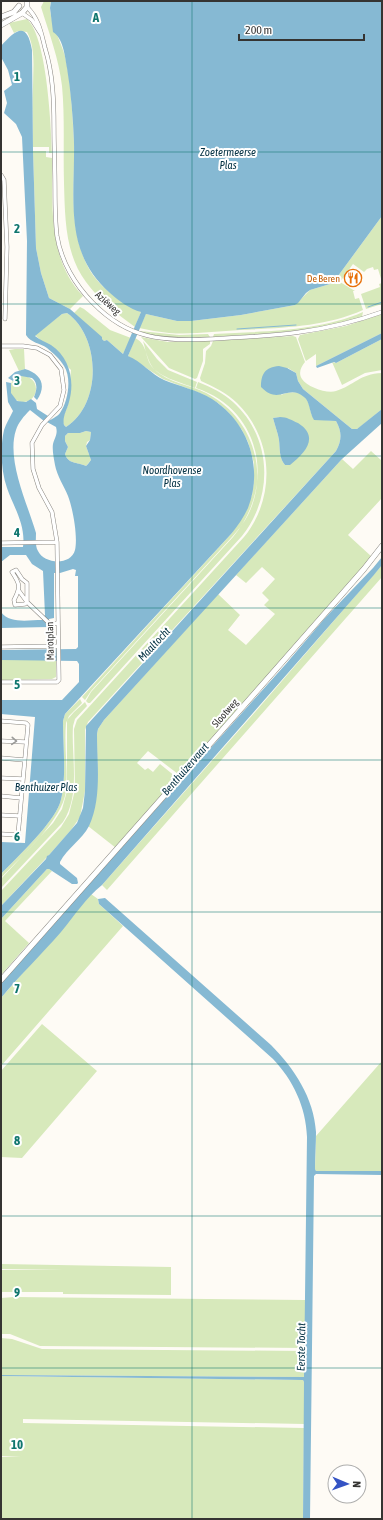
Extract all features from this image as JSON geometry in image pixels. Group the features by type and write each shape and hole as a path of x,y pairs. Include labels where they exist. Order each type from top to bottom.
{"street":[{"path":"1,25 22,13 27,7 27,1"},
{"path":"1,17 14,12 20,4 27,7"},
{"name":"Aziëweg","path":"20,4 22,13 32,20 41,34"},
{"name":"Aziëweg","path":"27,7 33,13 38,22 51,73 54,96 55,208 57,236 60,249 72,276 85,294 110,318 130,330 141,334 160,339 179,340 287,335 345,324 382,312"},
{"path":"1,175 4,180 7,248 5,319"},
{"name":"Marotplan","path":"1,346 24,346 37,348 50,355 61,369 64,390 60,406 42,425 32,443 33,469 39,488 52,512 57,542 58,575 56,623 59,680 57,682 1,682"},
{"path":"1,543 57,542"},
{"name":"Slootweg","path":"1,980 250,699 364,569 382,546"},
{"path":"20,580 28,583 27,602 25,604 15,604 14,600 19,591 20,580"},
{"path":"19,591 27,602 50,624 56,623"},
{"path":"1,647 58,647"},
{"path":"1,721 26,723 28,725 18,835 1,834"},
{"path":"1,740 26,742"},
{"path":"1,758 24,760"},
{"path":"1,778 23,780"},
{"path":"1,796 21,798"},
{"path":"1,814 20,816"}],"green space":[{"path":"44,1 51,1 50,7 52,21 65,56 69,78 74,143 73,189 75,219 80,248 91,272 102,286 117,298 141,312 135,327 91,289 79,271 70,248 65,209 61,76 41,7"},
{"path":"27,19 34,29 39,44 47,82 52,153 49,153 49,147 33,147 32,45 27,32 18,31 14,33 9,23"},
{"path":"33,151 46,151 46,157 52,158 54,231 63,265 71,281 83,296 70,309 49,298 41,273 36,248"},
{"path":"382,216 382,282 378,269 374,270 373,267 364,272 353,264 340,282 355,291 353,291 355,299 359,298 363,310 334,320 303,326 187,334 165,333 139,328 146,314 177,321 191,321 241,315 295,305 310,290 330,284 338,276"},
{"path":"382,283 382,304 366,309 361,294 380,287 379,284"},
{"path":"80,307 110,330 131,338 123,354 107,340 104,341 74,313"},
{"path":"363,312 362,317 325,326 270,333 213,337 214,334 309,327 345,319"},
{"path":"67,313 78,324 86,338 91,354 93,370 91,387 86,403 78,416 66,427 62,420 68,405 71,370 35,335 62,314"},
{"path":"382,314 382,333 316,366 316,354 306,361 298,339 300,335 346,326"},
{"path":"140,331 179,335 208,334 210,337 164,338"},
{"path":"141,337 168,342 210,341 210,344 203,349 203,361 197,378 195,379 169,368"},
{"path":"296,337 305,362 301,368 301,377 308,385 332,392 342,389 368,375 382,373 382,409 357,429 352,429 303,389 298,381 296,373 288,368 281,395 292,392 300,393 306,398 314,419 336,421 340,436 336,451 88,722 85,730 85,791 80,817 71,830 49,855 1,906 1,891 61,827 69,814 75,790 74,729 77,720 244,537 254,522 262,505 266,487 266,469 264,451 258,434 249,417 233,399 225,393 201,381 200,378 205,363 206,351 211,346 213,341","holes":["280,417 285,465 281,456 279,437 273,418"]},
{"path":"135,338 143,345 151,365 160,374 173,381 207,393 227,407 247,434 253,449 257,466 257,482 254,499 248,515 239,529 91,691 85,700 82,697 232,533 252,495 254,481 254,463 248,442 242,430 229,413 218,403 202,394 163,379 128,356"},
{"path":"382,339 382,370 365,373 342,385 332,362 336,363"},
{"path":"143,341 168,370 197,382 195,388 157,372 149,362"},
{"path":"24,349 25,369 19,371 9,350"},
{"path":"23,376 32,380 36,389 32,398 23,402 14,398 10,389 14,380"},
{"path":"198,382 217,390 233,402 246,416 255,432 261,449 264,467 260,503 242,536 90,703 88,703 86,701 91,692 233,537 246,517 255,495 258,473 255,452 248,431 236,413 218,399 196,388"},
{"path":"86,431 91,432 90,440 87,442 86,446 91,460 86,466 68,460 65,454 68,447 65,441 65,436 68,433 80,433"},
{"path":"371,451 382,461 382,498 348,535 372,557 181,774 178,774 148,751 137,763 145,770 148,768 153,772 160,764 177,779 116,848 88,826 96,792 98,729 104,720 218,594 240,615 228,630 246,645 275,614 264,605 269,600 262,593 275,579 262,567 246,583 236,575 342,459 353,469"},
{"path":"382,565 382,577 107,890 102,885 256,711"},
{"path":"1,660 56,660 56,677 52,679 1,680"},
{"path":"80,699 82,703 69,716 66,723 66,791 63,802 49,826 1,878 1,874 50,821 60,803 64,774 63,721 65,714"},
{"path":"85,702 87,706 75,719 73,726 74,787 69,811 63,822 1,888 1,879 53,823 62,809 67,791 67,720"},
{"path":"47,869 52,871 5,921 29,943 1,975 1,919"},
{"path":"91,894 98,899 99,904 123,926 1,1066 1,998"},
{"path":"42,1024 97,1071 22,1158 1,1157 1,1071"},
{"path":"382,1061 382,1171 316,1171 316,1136"},
{"path":"1,1264 171,1267 171,1295 1,1292 1,1270 64,1270 1,1269"},
{"path":"1,1298 305,1300 305,1348 40,1346 10,1334 1,1334"},
{"path":"1,1338 12,1339 42,1349 305,1351 304,1377 1,1375"},
{"path":"1,1376 303,1380 304,1424 23,1419 23,1423 304,1428 303,1519 1,1519 1,1457 21,1456 1,1456"}],"water":[{"name":"Zoetermeerse Plas","path":"51,1 382,1 382,216 338,276 330,284 310,290 295,305 241,315 191,321 177,321 146,314 128,356 164,380 206,396 225,409 235,420 250,447 254,477 253,492 248,508 232,533 65,714 63,721 64,774 60,803 50,821 1,874 1,842 25,843 35,717 1,714 1,700 62,700 79,682 79,664 77,661 1,660 1,650 76,649 78,647 78,576 75,576 76,570 73,569 60,573 54,573 54,618 49,619 47,623 49,627 1,628 1,612 5,616 14,620 42,620 45,615 43,571 32,564 26,555 10,555 1,562 1,547 23,547 23,531 7,488 2,467 2,444 4,430 13,411 8,402 6,382 11,383 11,393 17,401 26,402 31,399 36,403 37,409 48,416 44,421 30,410 18,425 14,442 14,455 19,482 36,533 37,549 46,559 51,561 63,561 73,555 76,544 72,508 55,465 53,444 57,429 47,422 56,417 63,408 68,390 68,377 64,366 56,356 47,348 28,338 26,335 27,241 22,137 16,124 4,113 7,103 4,91 12,85 8,70 1,57 1,46 11,35 16,32 24,32 27,35 32,50 36,248 41,273 49,298 70,309 102,337 104,341 107,340 123,354 141,312 129,307 117,299 95,277 85,260 78,242 73,204 74,143 70,86 61,43 59,38 53,32 50,8","holes":["67,313 78,324 86,338 91,354 93,370 91,387 86,403 78,416 66,427 64,425 64,419 71,394 71,378 67,363 57,350 35,336 62,314","86,431 91,432 90,440 86,446 91,460 86,466 68,460 65,454 68,447 65,441 65,436 68,433 80,433"]},
{"path":"382,333 382,339 336,363 334,362 317,368 316,366"},
{"path":"279,366 296,373 298,381 303,389 352,429 357,429 382,409 382,423 342,459 104,720 98,729 97,734 98,781 96,804 93,815 86,831 66,852 60,862 60,864 77,878 78,883 72,884 47,869 1,919 1,906 46,859 77,823 83,808 85,791 86,726 336,451 340,436 336,421 314,420 306,399 298,393 293,392 273,395 261,387 262,378 265,372 270,368"},
{"path":"25,369 35,374 41,381 42,390 37,400 34,397 36,384 32,378 21,376 13,381 8,378 15,372"},
{"path":"273,418 287,418 298,423 305,428 308,434 308,445 301,455 290,465 285,465 283,462 279,437"},
{"path":"382,557 382,565 373,576 102,885 85,902 61,932 1,998 1,982 285,665 325,618"},
{"path":"105,898 271,1045 295,1074 307,1096 314,1119 316,1132 316,1171 382,1171 382,1175 316,1174 314,1176 310,1519 303,1519 303,1380 1,1376 304,1377 307,1137 304,1115 297,1095 287,1076 273,1059 99,904 98,899"}],"waterway":[{"path":"368,307 382,302"},
{"path":"237,329 296,325"}],"place":[{"name":"De Beren","path":"353,278"}],"water label":[{"name":"Noordhovense Plas","path":"172,476"},
{"name":"Maaltocht","path":"154,644"},
{"name":"Benthuizervaart","path":"185,769"},
{"name":"Benthuizer Plas","path":"46,787"},
{"name":"Eerste Tocht","path":"301,1347"}]}
